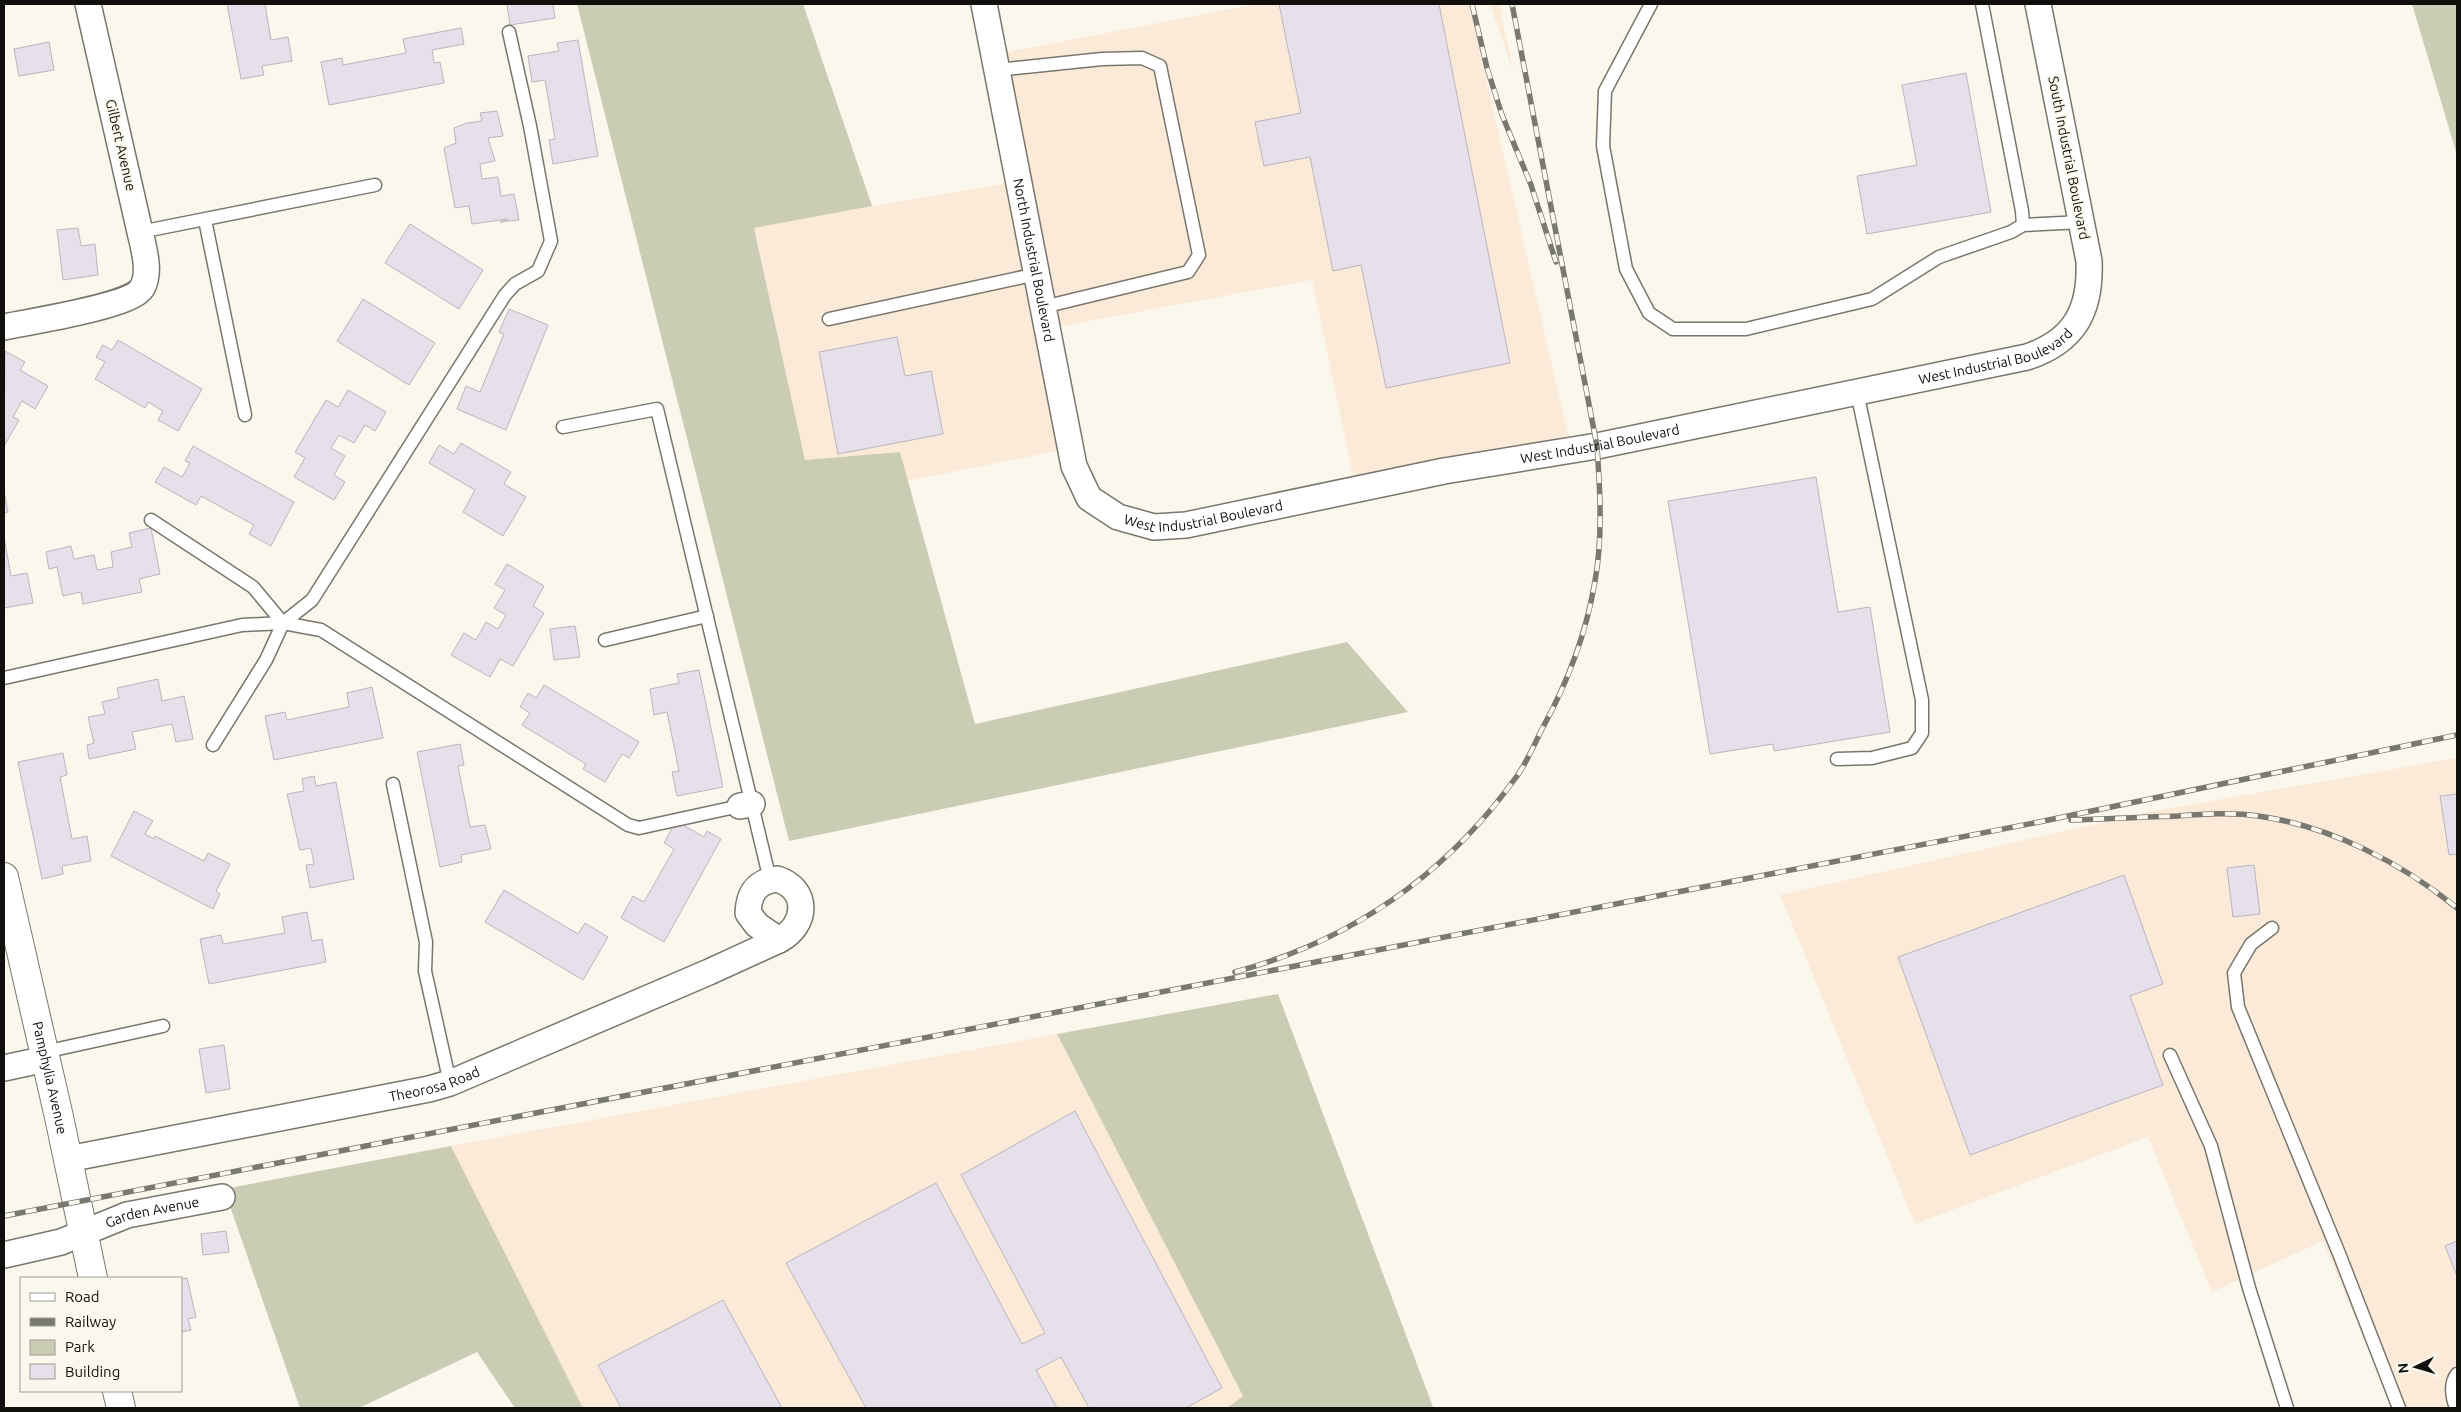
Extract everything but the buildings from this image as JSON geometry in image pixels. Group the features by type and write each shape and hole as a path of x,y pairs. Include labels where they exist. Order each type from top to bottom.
{"street":[{"name":"Gilbert Avenue","path":"4,327 120,302 135,296 143,286 146,267 140,232 88,4"},
{"name":"North Industrial Boulevard","path":"984,4 1074,466 1089,498 1103,508"},
{"name":"South Industrial Boulevard","path":"2038,4 2089,260 2090,285 2082,312"},
{"name":"West Industrial Boulevard","path":"1103,508 1118,517 1154,527 1186,525 1444,471 1597,446 2027,357 2048,350 2069,333 2082,312"},
{"name":"Pamphylia Avenue","path":"4,877 93,1277"},
{"path":"777,879 787,882 796,890 800,898 801,910 798,923 779,940 757,925 748,913 751,894 756,886 770,880 777,879"},
{"name":"Theorosa Road","path":"68,1159 450,1083 700,976 779,940"},
{"path":"4,1068 45,1056"},
{"name":"Garden Avenue","path":"4,1256 61,1242 127,1215 222,1197"},
{"path":"117,1392 121,1408"}],"lane":[{"path":"1651,4 1605,91 1603,146 1626,269 1649,314 1673,329 1746,329 1872,299 1940,257 2011,232 2022,225 2082,222"},
{"path":"1982,5 2022,211 2022,225"},
{"path":"213,745 266,660 283,623 312,600 505,295 515,284 538,271 551,241 530,126 509,32"},
{"path":"997,70 1102,59 1142,58 1160,66 1199,255 1188,272 1043,306"},
{"path":"140,232 375,185"},
{"path":"205,220 245,415"},
{"path":"829,319 1036,274"},
{"path":"1837,760 1872,758 1912,748 1922,733 1920,690 1857,392"},
{"path":"563,427 657,409 707,616 746,805 770,880"},
{"path":"151,520 253,586 283,623"},
{"path":"605,640 707,616"},
{"path":"4,678 242,625 283,623 321,630 628,825 639,828 746,805"},
{"path":"393,784 426,942 425,971 450,1083"},
{"path":"2272,928 2251,944 2234,973 2238,1007 2340,1256 2399,1408"},
{"path":"45,1056 163,1026"},
{"path":"2170,1054 2211,1146 2249,1288 2287,1408"},
{"path":"2456,1408 2452,1395 2454,1378 2457,1374"}],"shaded area":[{"path":"1257,4 1469,4 1571,448 1356,490 1312,280 1035,331 1057,451 907,481 899,452 805,460 754,227 1007,183 986,56"},
{"path":"1490,4 1499,4 1514,74"},
{"path":"2457,758 2457,1408 2393,1408 2323,1241 2212,1292 2148,1137 1915,1224 1780,895 2153,811"},
{"path":"1057,1034 1243,1396 1227,1408 583,1408 451,1146"}],"green space":[{"path":"577,4 803,4 872,206 754,228 805,460 900,452 975,724 1347,642 1408,712 789,841"},
{"path":"2412,4 2457,4 2457,155"},
{"path":"1278,994 1434,1408 1227,1408 1243,1396 1057,1034"},
{"path":"451,1146 583,1408 515,1408 477,1352 359,1408 300,1408 224,1189"}],"railway":[{"path":"1472,4 1487,68 1502,115 1531,185 1556,262"},
{"path":"1235,972 1319,942 1357,922 1394,899 1428,873 1460,844 1489,812 1524,765 1568,676 1587,620 1598,564 1600,531 1597,446 1512,4"},
{"path":"4,1216 2039,822 2457,735"},
{"path":"2071,820 2228,814 2258,816 2285,821 2312,828 2364,849 2413,876 2457,908"}]}
